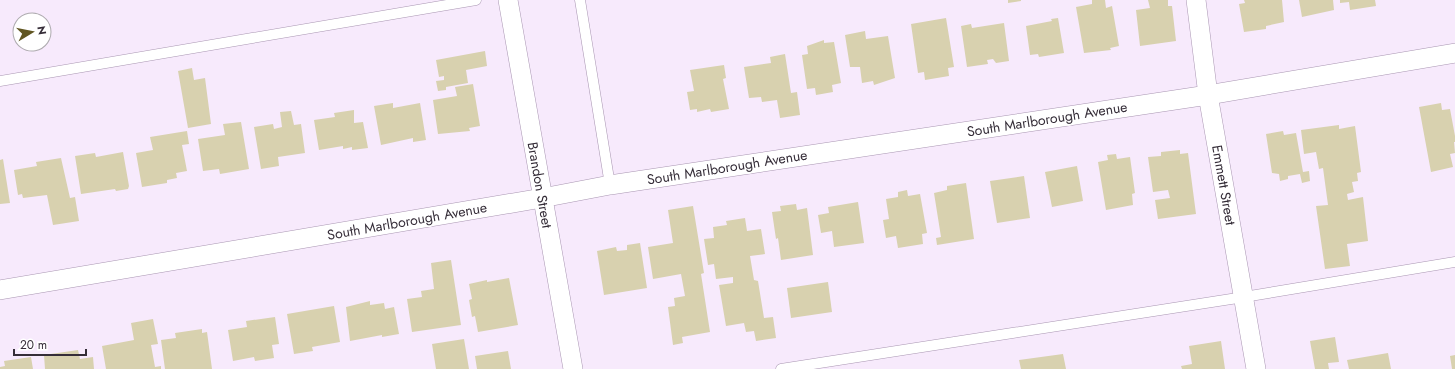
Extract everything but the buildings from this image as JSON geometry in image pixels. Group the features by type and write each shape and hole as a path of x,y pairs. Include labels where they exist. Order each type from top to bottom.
{"street":[{"name":"Brandon Street","path":"508,0 573,369"},
{"name":"Emmett Street","path":"1196,0 1208,94 1256,369"},
{"name":"South Marlborough Avenue","path":"0,290 542,198 610,185 1208,94 1455,53"}],"lane":[{"path":"0,82 476,0"},
{"path":"580,0 610,185"},
{"path":"781,369 1244,297 1455,262"}]}
